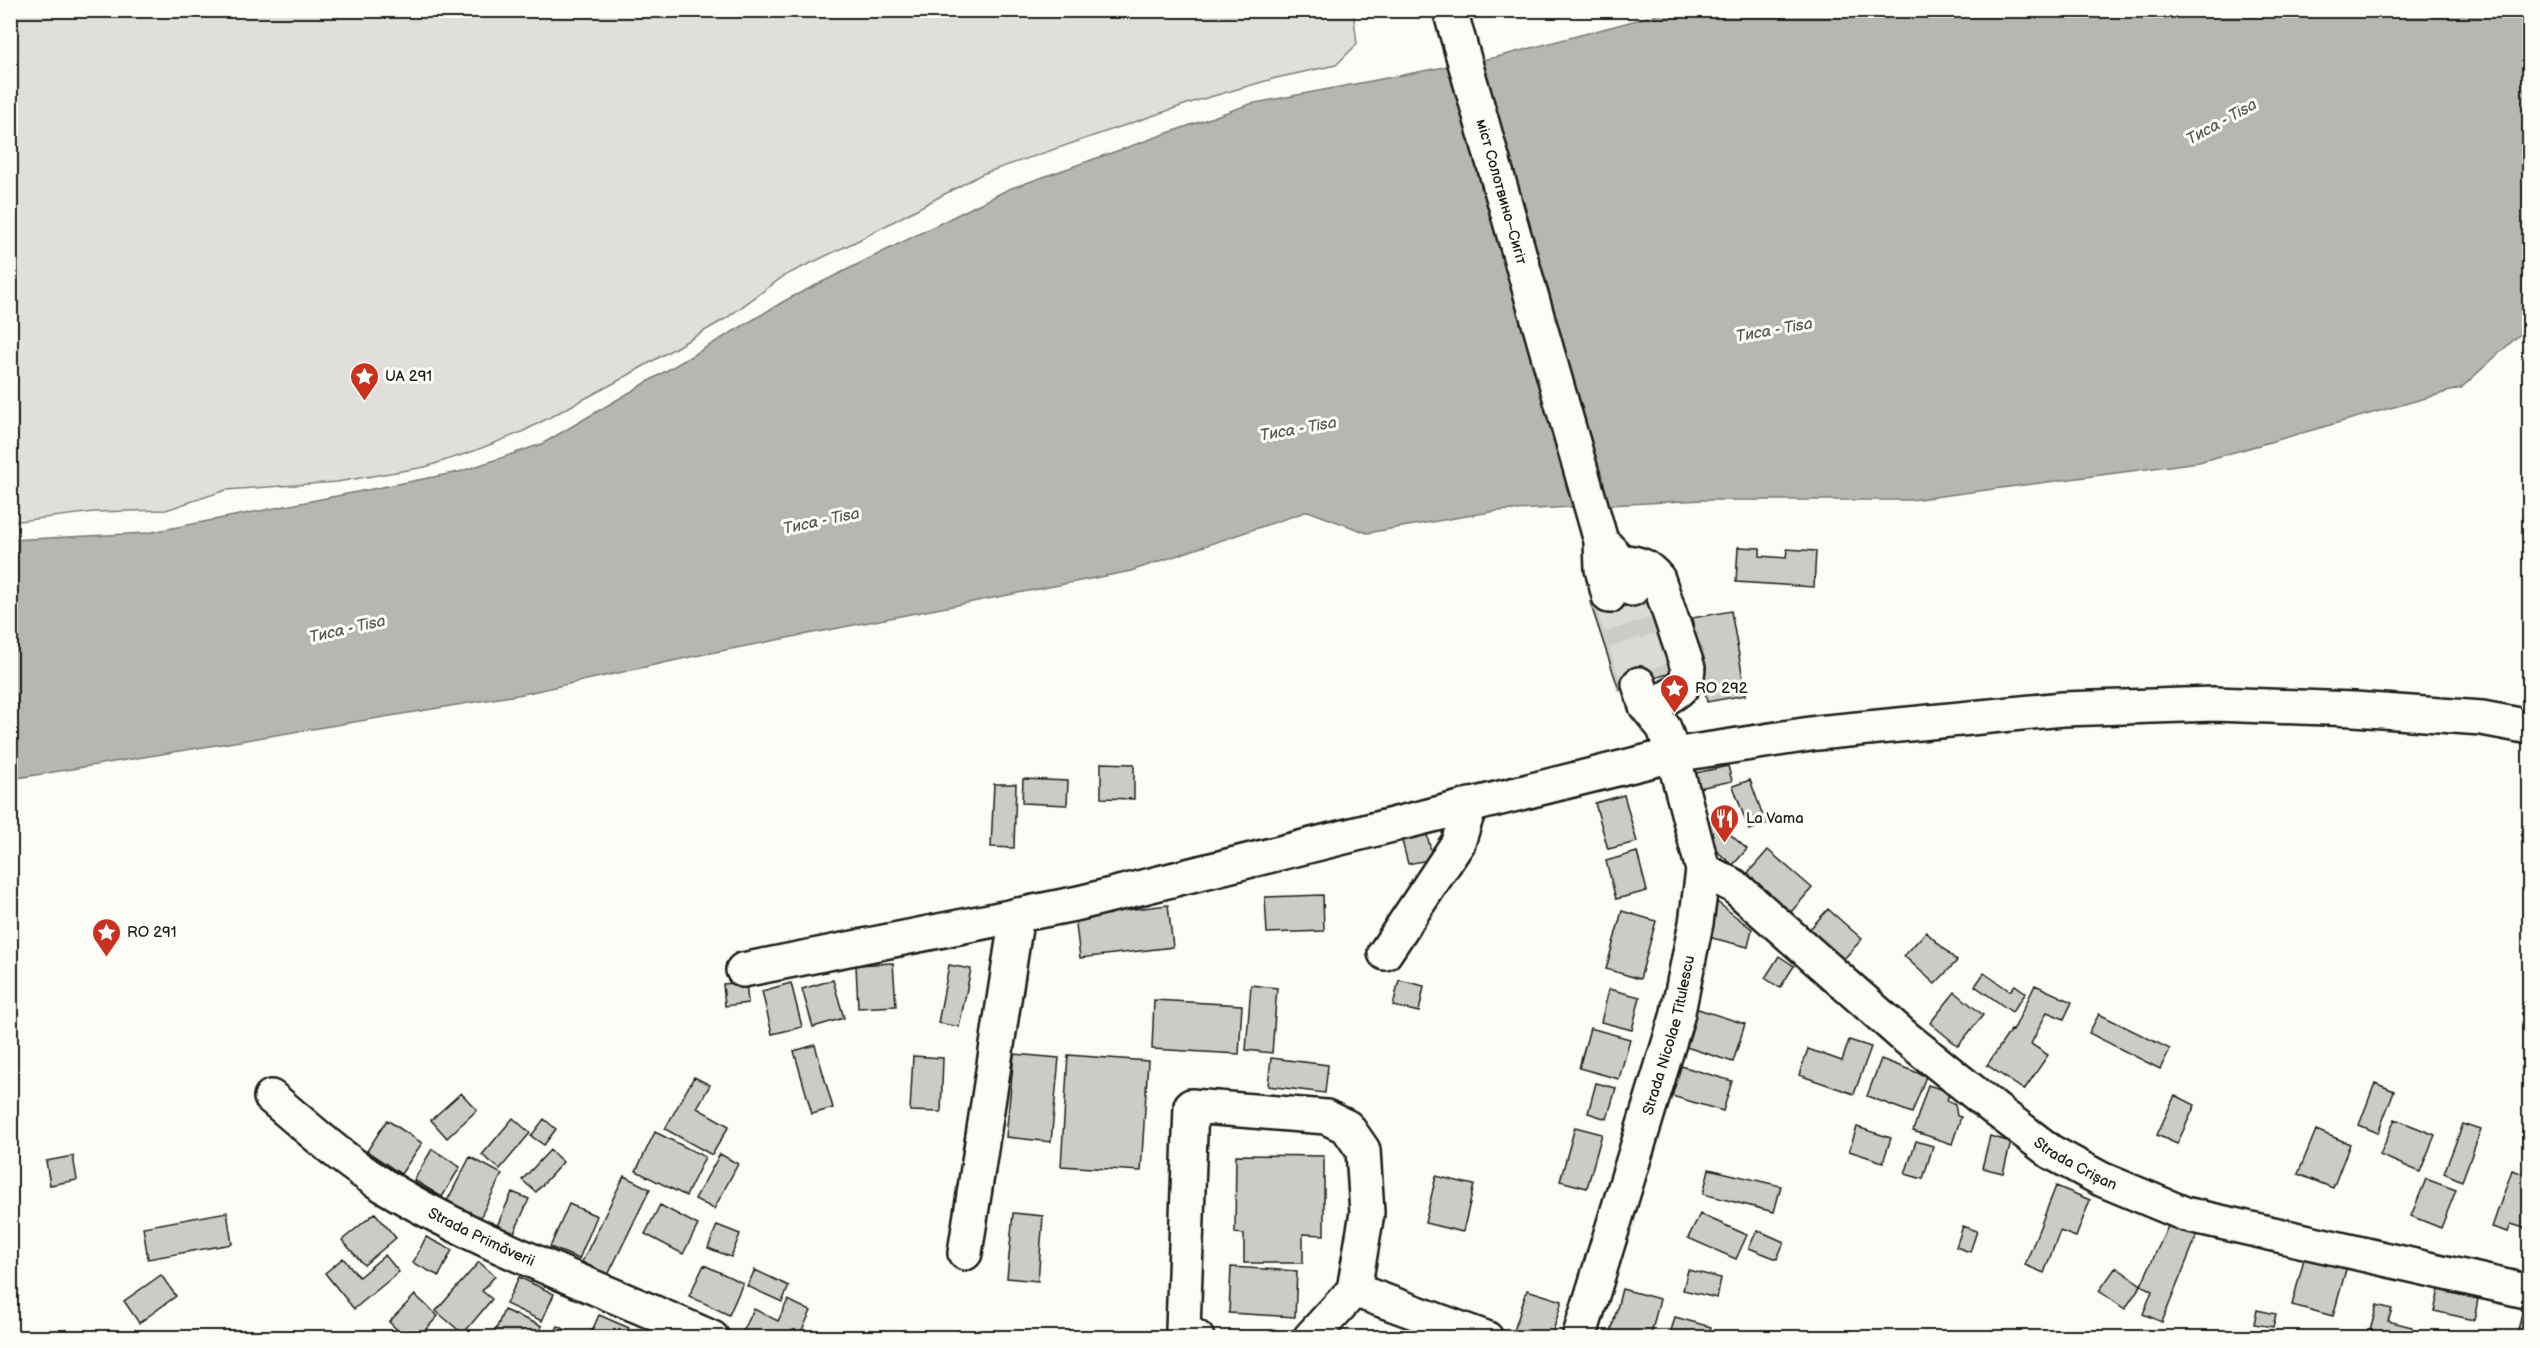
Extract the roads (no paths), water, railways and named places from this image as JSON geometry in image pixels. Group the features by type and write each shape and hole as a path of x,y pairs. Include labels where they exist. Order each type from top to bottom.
{"street":[{"name":"міст Солотвино–Сигіт","path":"1450,10 1553,374 1611,561 1642,565 1658,579 1688,668 1687,681 1661,708"},
{"path":"744,970 1017,915 1209,872 1470,805 1661,708 1817,733 1957,717 2063,709 2214,704 2354,709 2482,718 2529,727"},
{"name":"Strada Nicolae Titulescu","path":"1579,1338 1677,1017 1696,923 1703,870 1661,708"},
{"path":"1385,953 1458,843 1470,805"},
{"name":"Strada Crișan","path":"1703,870 1734,886 1905,1037 1996,1110 2051,1152 2100,1179 2185,1214 2529,1292"},
{"path":"965,1253 1017,915"},
{"name":"Strada Primăverii","path":"271,1097 335,1150 385,1186 532,1262 712,1338"},
{"path":"1197,1338 1183,1329 1191,1106 1326,1117 1347,1127 1363,1150 1367,1213 1354,1290 1311,1338"},
{"path":"1354,1290 1486,1338"}],"water":[{"name":"Тиса - Tisa","path":"1671,11 2529,11 2529,326 2461,388 2199,462 1911,500 1703,500 1496,511 1367,533 1308,511 1131,571 695,656 523,694 11,779 10,540 147,533 459,472 542,444 788,299 1009,189 1250,104 1497,57"}],"tunnel":[{"path":"1632,589 1661,676"},
{"path":"1609,596 1639,684"}],"place":[{"name":"UA 291","path":"364,402"},
{"name":"RO 292","path":"1674,714"},
{"name":"La Vama","path":"1725,844"},
{"name":"RO 291","path":"106,958"}]}
